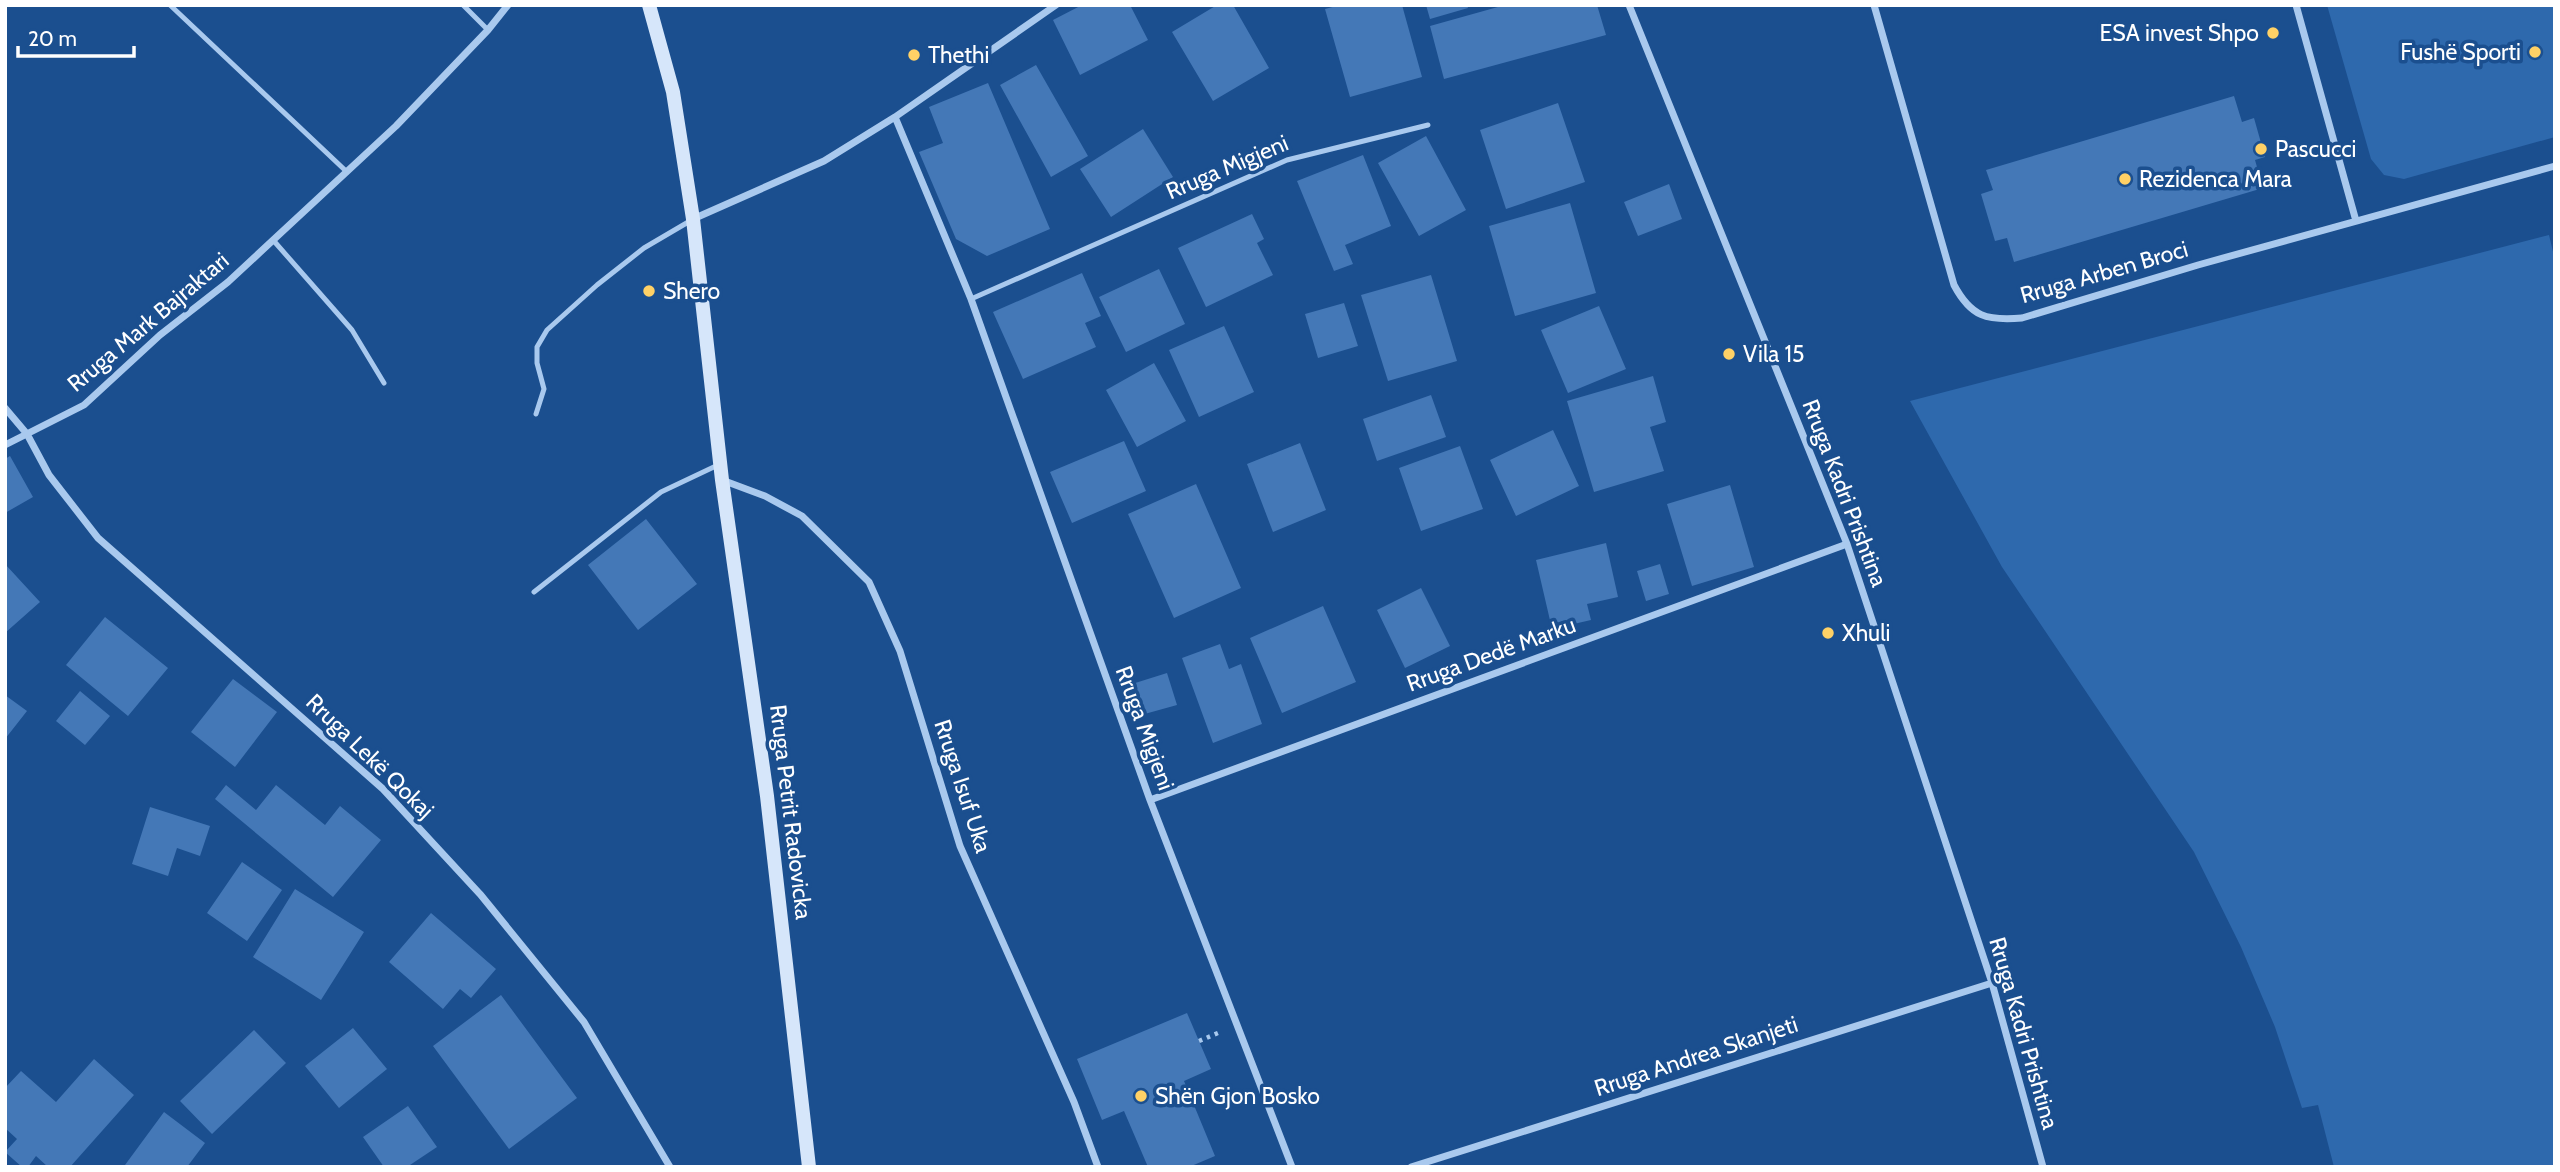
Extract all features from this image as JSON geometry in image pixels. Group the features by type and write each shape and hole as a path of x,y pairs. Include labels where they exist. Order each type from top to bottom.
{"main road":[{"name":"Rruga Petrit Radovicka","path":"649,5 673,92 693,219 722,480 767,796 809,1167"}],"street":[{"name":"Rruga Mark Bajraktari","path":"5,445 84,405 160,335 228,282 396,127 488,30 508,5"},
{"path":"693,219 824,161 895,117 1056,5"},
{"name":"Rruga Kadri Prishtina","path":"1629,5 1847,544 1992,984 2043,1167"},
{"name":"Rruga Arben Broci","path":"1874,5 1954,285 1963,303 1979,315 1998,320 2022,318 2198,265 2555,166"},
{"path":"2295,5 2356,221"},
{"name":"Rruga Migjeni","path":"895,117 971,299 1150,800 1292,1167"},
{"name":"Rruga Lekë Qokaj","path":"5,408 27,434 49,475 98,538 383,789 480,894 584,1022 670,1167"},
{"name":"Rruga Isuf Uka","path":"722,480 765,496 803,516 869,582 900,651 960,846 1074,1102 1098,1167"},
{"name":"Rruga Dedë Marku","path":"1150,800 1847,544"},
{"name":"Rruga Andrea Skanjeti","path":"1411,1167 1992,984"}],"lane":[{"path":"170,5 347,172"},
{"path":"463,5 488,30"},
{"name":"Rruga Migjeni","path":"971,299 1287,160 1428,125"},
{"path":"536,414 544,389 537,363 537,346 547,330 644,248 693,219"},
{"path":"273,240 352,330 384,383"},
{"path":"534,592 661,492 720,464"}],"shaded area":[{"path":"2327,5 2555,5 2555,137 2404,179 2384,175 2371,159"},
{"path":"2549,235 2555,260 2555,1167 2334,1167 2318,1105 2302,1108 2275,1027 2241,947 2194,852 2002,567 1910,401"}],"building":[{"path":"1082,5 1130,5 1148,40 1080,75 1053,20"},
{"path":"1217,5 1233,5 1269,68 1213,101 1172,32"},
{"path":"1340,5 1402,5 1422,77 1350,97 1325,9"},
{"path":"1426,5 1467,5 1468,8 1430,19"},
{"path":"1505,5 1597,5 1606,35 1444,79 1430,26"},
{"path":"1036,65 1088,156 1051,177 1000,85"},
{"path":"988,83 1050,229 987,256 956,239 919,152 943,143 929,107"},
{"name":"Rezidenca Mara","path":"2234,96 2242,122 2254,118 2265,157 2255,160 2263,188 2014,262 2007,238 1995,241 1981,194 1993,190 1986,170"},
{"path":"1558,103 1585,182 1506,209 1480,130"},
{"path":"1143,129 1173,177 1111,217 1080,169"},
{"path":"1426,136 1466,210 1419,236 1378,163"},
{"path":"1363,155 1391,226 1345,245 1353,264 1334,271 1297,181"},
{"path":"1669,184 1682,219 1638,236 1624,202"},
{"path":"1570,203 1596,293 1515,316 1489,226"},
{"path":"1252,214 1264,239 1257,243 1273,275 1206,307 1178,248"},
{"path":"1159,269 1185,324 1126,352 1099,297"},
{"path":"1082,273 1101,316 1085,323 1096,347 1023,379 993,312"},
{"path":"1431,275 1457,361 1388,381 1361,295"},
{"path":"1344,303 1358,346 1318,358 1305,314"},
{"path":"1599,306 1626,369 1568,393 1541,330"},
{"path":"1224,326 1254,392 1199,417 1169,350"},
{"path":"1154,363 1186,421 1137,447 1106,390"},
{"path":"1653,376 1666,422 1650,427 1664,471 1594,492 1567,401"},
{"path":"1431,395 1446,437 1377,461 1363,419"},
{"path":"1553,430 1579,486 1516,516 1490,460"},
{"path":"1124,441 1146,491 1072,523 1050,472"},
{"path":"1300,443 1326,510 1273,532 1247,464"},
{"path":"1460,446 1483,509 1421,531 1399,468"},
{"path":"10,456 33,497 5,513 5,459"},
{"path":"1196,484 1241,588 1174,618 1128,514"},
{"path":"1730,485 1754,567 1692,586 1667,504"},
{"path":"646,519 697,584 638,630 588,565"},
{"path":"1606,543 1618,597 1587,604 1591,620 1552,629 1536,560"},
{"path":"5,564 40,602 5,633"},
{"path":"1660,564 1669,594 1646,601 1637,571"},
{"path":"1421,588 1450,646 1405,668 1377,610"},
{"path":"1323,606 1356,682 1282,713 1250,638"},
{"path":"105,617 168,668 128,716 66,665"},
{"path":"1220,644 1229,669 1241,664 1262,724 1213,743 1182,658"},
{"path":"1167,673 1177,705 1141,715 1132,684"},
{"path":"233,679 277,712 235,767 191,732"},
{"path":"80,691 110,716 85,745 56,721"},
{"path":"5,695 27,711 5,739"},
{"path":"226,785 256,810 276,785 325,825 340,806 381,840 333,897 215,799"},
{"path":"150,807 210,826 200,856 177,848 168,876 132,864"},
{"path":"242,862 282,890 247,941 207,913"},
{"path":"295,889 364,932 321,1000 253,957"},
{"path":"431,913 496,969 471,998 460,989 443,1009 389,962"},
{"path":"501,995 577,1098 509,1149 433,1046"},
{"name":"Shën Gjon Bosko","path":"1187,1013 1211,1069 1184,1081 1215,1156 1189,1167 1148,1167 1124,1111 1102,1120 1077,1059"},
{"path":"353,1028 387,1069 339,1108 305,1066"},
{"path":"254,1030 286,1063 212,1134 180,1101"},
{"path":"94,1059 134,1095 70,1167 48,1167 36,1156 28,1167 22,1167 5,1152 17,1139 5,1128 5,1088 21,1071 56,1102"},
{"path":"408,1106 437,1147 407,1167 384,1167 363,1137"},
{"path":"164,1112 205,1143 187,1167 125,1165"}],"place":[{"name":"ESA invest Shpo","path":"2273,33"},
{"name":"Fushë Sporti","path":"2535,52"},
{"name":"Thethi","path":"914,55"},
{"name":"Pascucci","path":"2261,149"},
{"name":"Rezidenca Mara","path":"2125,179"},
{"name":"Shero","path":"649,291"},
{"name":"Vila 15","path":"1729,354"},
{"name":"Xhuli","path":"1828,633"},
{"name":"Shën Gjon Bosko","path":"1141,1096"}]}
